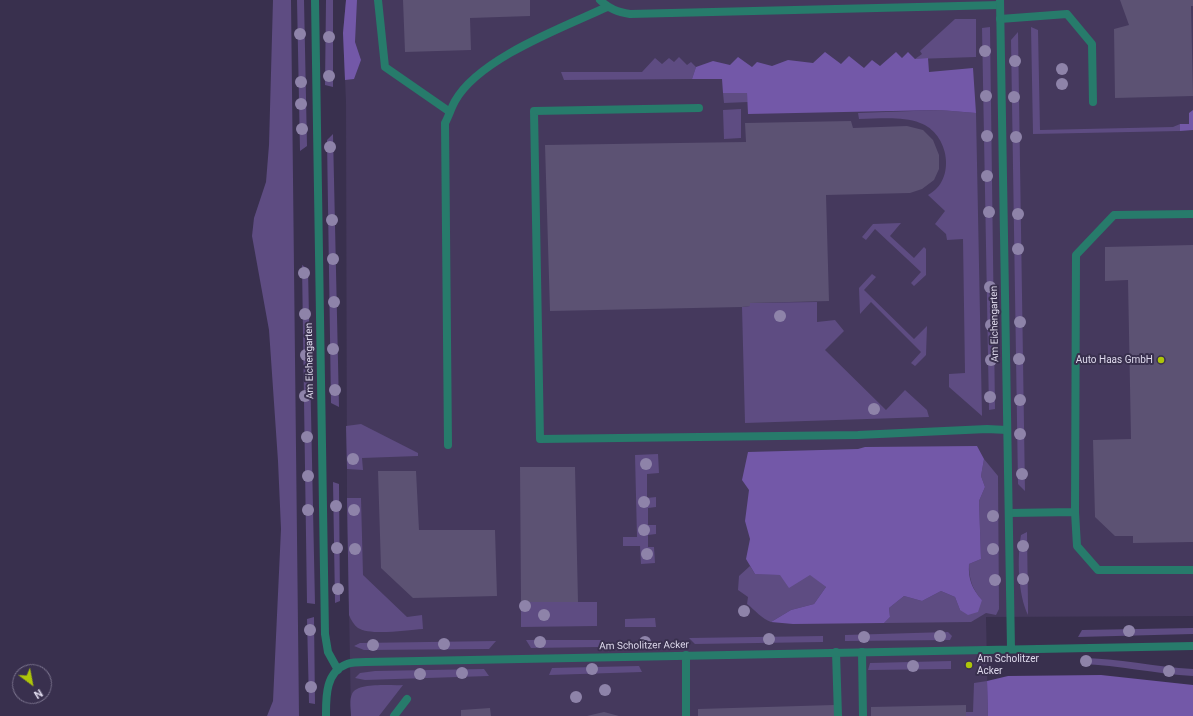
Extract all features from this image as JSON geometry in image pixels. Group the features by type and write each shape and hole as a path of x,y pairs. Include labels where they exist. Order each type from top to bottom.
{"street":[{"name":"Am Eichengarten","path":"315,0 325,634 328,652 338,670"},
{"path":"378,0 385,67 450,112"},
{"path":"600,0 607,7 619,12 630,14 1000,3"},
{"path":"925,0 931,6"},
{"name":"Am Eichengarten","path":"1000,3 1011,648"},
{"path":"448,445 445,123 456,100 480,73 507,54 607,7"},
{"path":"1000,19 1067,14 1092,44 1093,102"},
{"path":"699,108 534,111 540,439 858,435 987,429 1007,430"},
{"path":"1193,214 1114,215 1076,255 1075,512 1077,546 1098,570 1193,570"},
{"path":"1008,513 1075,512"},
{"name":"Am Scholitzer Acker","path":"338,670 346,664 366,662 1011,648 1193,646"},
{"path":"836,652 838,716"},
{"path":"862,652 863,716"},
{"path":"686,655 686,716"},
{"path":"326,716 326,692 330,680 338,670"},
{"path":"394,716 407,699"}],"shaded area":[{"path":"273,0 291,0 299,716 267,716 273,701 281,529 269,330 252,236 254,218 266,182 269,145"},
{"path":"297,0 304,0 307,146 300,151"},
{"path":"326,0 333,0 333,87 325,85"},
{"path":"346,0 1193,0 1193,616 986,617 988,716 351,716 347,498 346,102 343,33"},
{"path":"346,0 357,0 355,42 361,60 354,79 345,80 343,33"},
{"path":"955,19 976,19 976,57 915,59 922,54 920,51"},
{"path":"990,27 995,409 989,410 982,28"},
{"path":"1031,27 1038,30 1040,130 1173,127 1180,124 1180,131 1033,134"},
{"path":"1018,32 1025,491 1018,484 1011,40"},
{"path":"825,52 841,64 849,56 864,68 872,60 880,66 896,52 902,58 908,52 915,59 928,58 929,72 973,68 976,113 940,110 748,114 747,93 723,93 722,79 692,79 696,67 713,61 730,65 738,57 752,67 757,62 772,66 788,60 813,63"},
{"path":"679,57 687,65 691,62 696,67 692,79 564,80 561,72 642,72 655,58 662,64 669,58 674,62"},
{"path":"723,93 747,93 748,102 724,103"},
{"path":"741,109 741,138 724,139 723,110"},
{"path":"940,110 976,113 982,416 949,387 949,374 965,373 963,239 947,240 946,234 935,224 945,211 928,195 937,188 943,179 946,168 946,157 943,146 938,136 930,128 920,123 906,119 859,119 858,113"},
{"path":"1193,110 1193,130 1180,131 1180,124 1189,124 1189,113"},
{"path":"333,134 339,407 331,403 327,140"},
{"path":"901,223 890,236 914,258 924,247 926,249 926,275 914,286 911,283 921,272 875,229 866,240 862,237 873,224"},
{"path":"302,265 308,269 315,604 307,603"},
{"path":"872,274 876,277 864,290 914,339 927,326 926,355 915,366 911,363 921,352 871,302 860,314 859,288"},
{"path":"817,302 817,322 835,320 844,331 825,350 886,410 905,390 927,410 929,417 745,423 742,307 750,306 750,303"},
{"path":"361,424 418,453 418,456 362,458 363,470 347,469 346,426"},
{"path":"977,446 984,459 981,476 985,487 979,501 981,559 969,564 969,574 971,584 982,600 978,612 968,615 960,610 955,597 941,591 922,601 904,596 889,608 890,617 884,623 793,624 771,622 791,610 814,604 826,587 810,575 789,588 780,575 755,574 746,559 750,539 745,521 749,490 742,480 748,452 858,449 865,447"},
{"path":"658,454 659,473 647,474 647,498 656,497 656,507 648,508 648,525 656,525 656,534 648,535 648,547 654,547 655,563 641,564 640,546 623,546 623,537 637,537 635,455"},
{"path":"984,459 998,476 999,609 996,615 986,613 971,622 884,623 890,617 889,608 904,596 922,601 941,591 955,597 960,610 982,600 972,584 969,564 981,559 979,501 985,487 981,476"},
{"path":"333,482 339,484 340,601 335,603"},
{"path":"347,498 361,498 363,575 407,617 422,615 423,629 371,632 358,628 352,621 349,615"},
{"path":"1027,532 1028,615 1022,597 1019,576 1021,535"},
{"path":"750,566 755,574 811,575 826,587 814,604 791,610 771,622 762,617 747,604 748,597 738,590 739,576"},
{"path":"521,602 597,602 597,626 521,627"},
{"path":"314,617 315,704 309,703 307,619"},
{"path":"655,618 656,627 625,627 625,619"},
{"path":"1193,628 1193,634 1078,637 1082,630"},
{"path":"948,632 952,636 950,640 845,641 845,635"},
{"path":"823,636 823,642 695,644 689,638"},
{"path":"526,640 604,640 599,647 531,648"},
{"path":"496,641 489,649 364,650 354,646 360,643"},
{"path":"1081,658 1109,659 1193,669 1193,676 1081,664"},
{"path":"951,661 951,669 868,670 870,663"},
{"path":"639,666 642,672 549,675 552,668"},
{"path":"484,669 489,676 365,680 355,678 360,673 375,671"},
{"path":"1101,675 1193,685 1193,716 988,716 987,681 1008,676"},
{"path":"987,681 988,716 966,716 966,712 973,712 974,683"},
{"path":"375,685 403,685 379,716 351,716 350,705 352,694 355,690"}],"building":[{"path":"403,0 530,0 530,16 470,18 471,50 405,52"},
{"path":"1120,0 1193,0 1193,6 1191,6 1193,96 1115,98 1114,29 1129,25"},
{"path":"851,121 853,128 907,126 923,130 933,140 939,155 939,169 934,180 922,189 910,193 826,195 829,301 750,303 750,306 742,307 550,311 545,145 746,142 745,123"},
{"name":"Auto Haas GmbH","path":"1193,245 1193,542 1133,543 1133,536 1115,536 1095,517 1093,440 1131,439 1128,280 1105,281 1105,247"},
{"path":"520,467 575,467 578,602 521,602"},
{"path":"378,471 416,471 419,530 495,530 497,596 413,598 381,568"},
{"path":"834,705 834,716 698,716 698,709"},
{"path":"966,705 966,716 871,716 871,707"},
{"path":"490,708 491,716 461,716 461,710"},
{"path":"604,712 619,716 587,716 591,715"}],"place":[{"name":"Auto Haas GmbH","path":"1161,360"},
{"name":"Am Scholitzer Acker","path":"969,665"}]}
